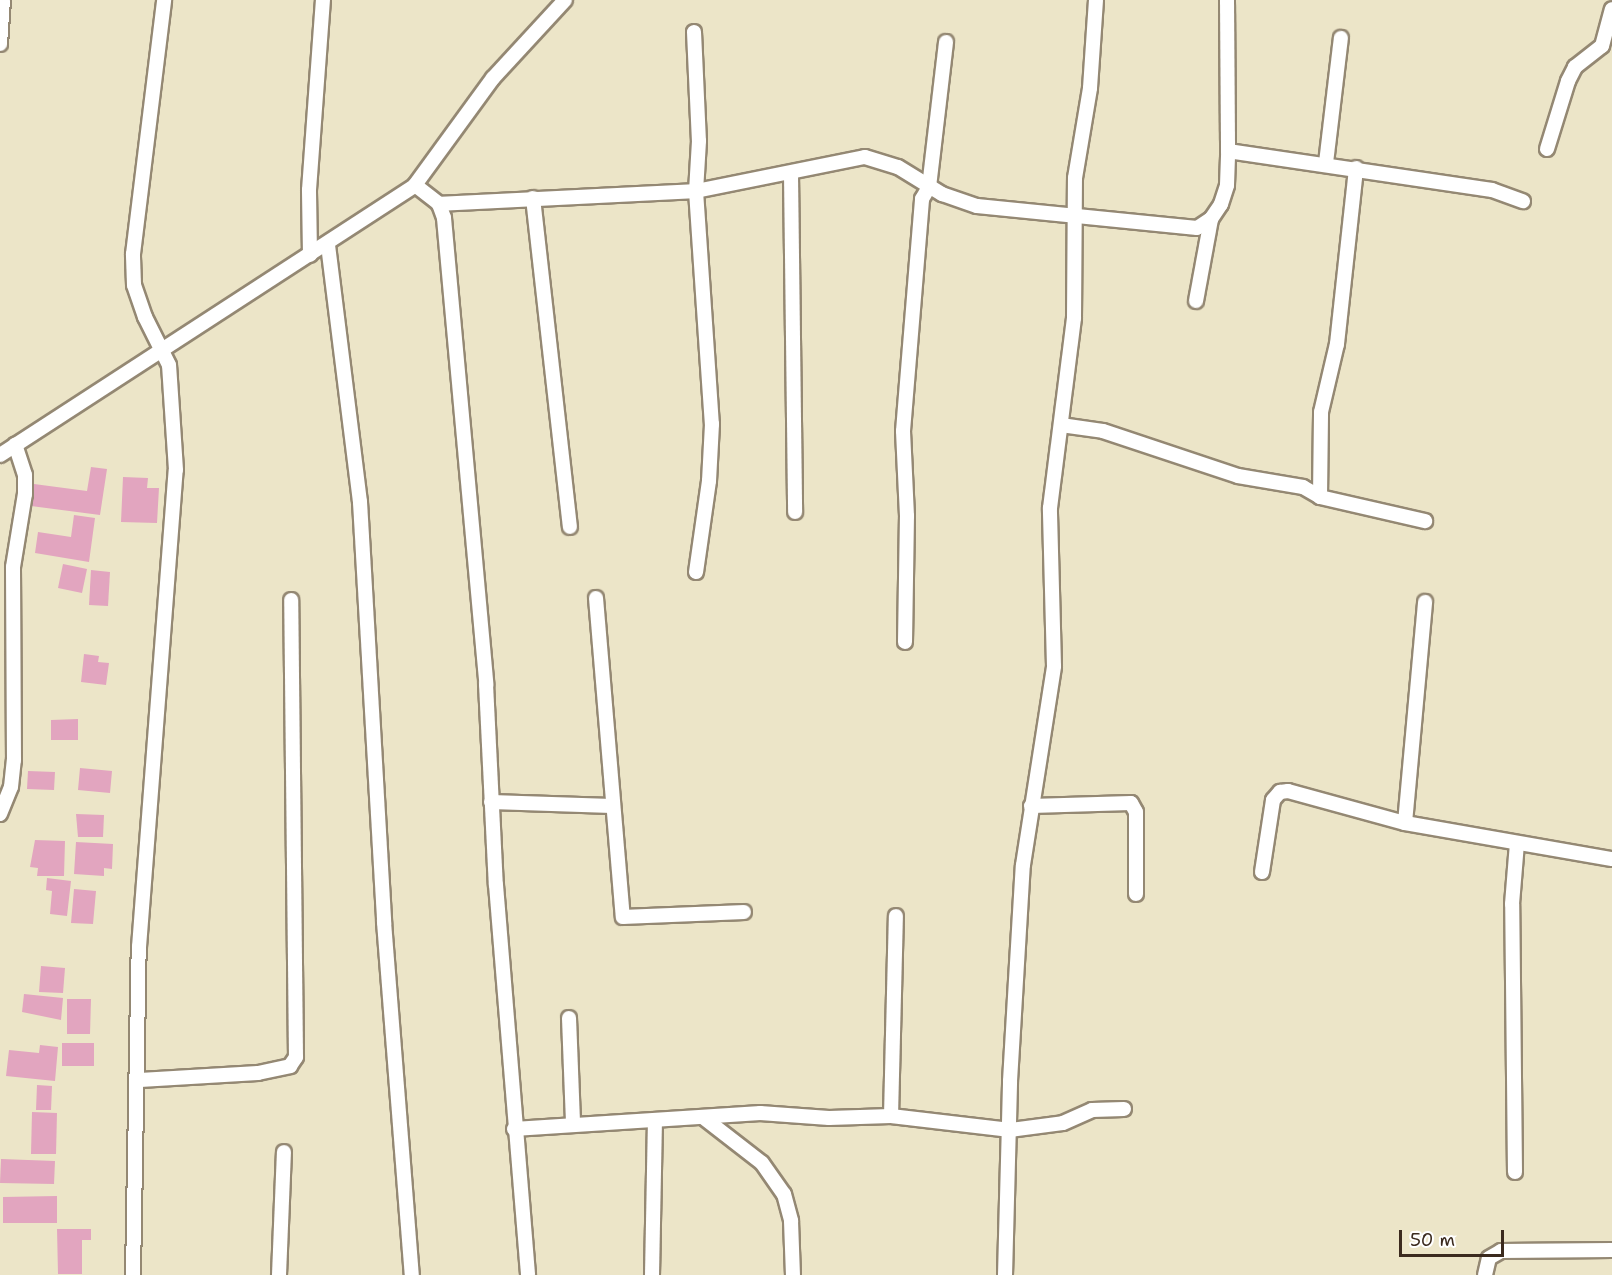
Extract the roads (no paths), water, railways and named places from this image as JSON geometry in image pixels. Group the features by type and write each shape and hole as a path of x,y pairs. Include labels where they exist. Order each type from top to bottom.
{"street":[{"path":"0,44 3,0"},
{"path":"133,1275 140,1080 142,892 176,470 169,365 134,285 133,254 164,0"},
{"path":"310,255 309,190 323,0"},
{"path":"0,455 328,245 415,185 493,78 565,0"},
{"path":"1005,1275 1023,865 1054,666 1050,508 1074,318 1075,178 1090,88 1096,0"},
{"path":"1196,301 1211,219 1227,185 1227,0"},
{"path":"1547,149 1568,81 1575,67 1602,46 1612,9"},
{"path":"694,32 699,141 696,191 712,424 709,481 696,572"},
{"path":"1326,163 1341,38"},
{"path":"905,642 907,516 903,430 922,200 929,187 946,42"},
{"path":"1228,151 1326,163 1492,190 1523,201"},
{"path":"439,204 696,191 791,174 837,160 866,157 898,168 929,187 977,206 1074,214 1166,227 1197,228 1211,219"},
{"path":"1320,497 1321,412 1337,344 1338,302 1356,168"},
{"path":"791,174 795,512"},
{"path":"415,185 439,204 444,218 486,684 491,802 514,1130 528,1275"},
{"path":"533,198 570,528"},
{"path":"328,245 360,502 384,922 412,1275"},
{"path":"1061,425 1103,430 1238,476 1303,487 1320,497 1425,521"},
{"path":"0,814 11,787 14,760 13,567 25,494 25,475 15,445"},
{"path":"596,598 623,917 744,912"},
{"path":"140,1080 258,1073 290,1066 296,1057 291,600"},
{"path":"1405,824 1425,602"},
{"path":"1262,872 1273,800 1280,792 1405,824 1612,859"},
{"path":"491,802 612,806"},
{"path":"1031,806 1131,803 1136,812 1136,894"},
{"path":"1515,1172 1512,904 1517,843"},
{"path":"891,1116 896,915"},
{"path":"569,1018 573,1124"},
{"path":"514,1130 573,1124 760,1113 829,1118 891,1116 1010,1130 1063,1123 1092,1110 1124,1109"},
{"path":"704,1118 762,1163 784,1194 791,1221 793,1275"},
{"path":"652,1275 655,1120"},
{"path":"279,1275 284,1152"},
{"path":"1485,1275 1489,1258 1501,1251 1612,1250"}]}
